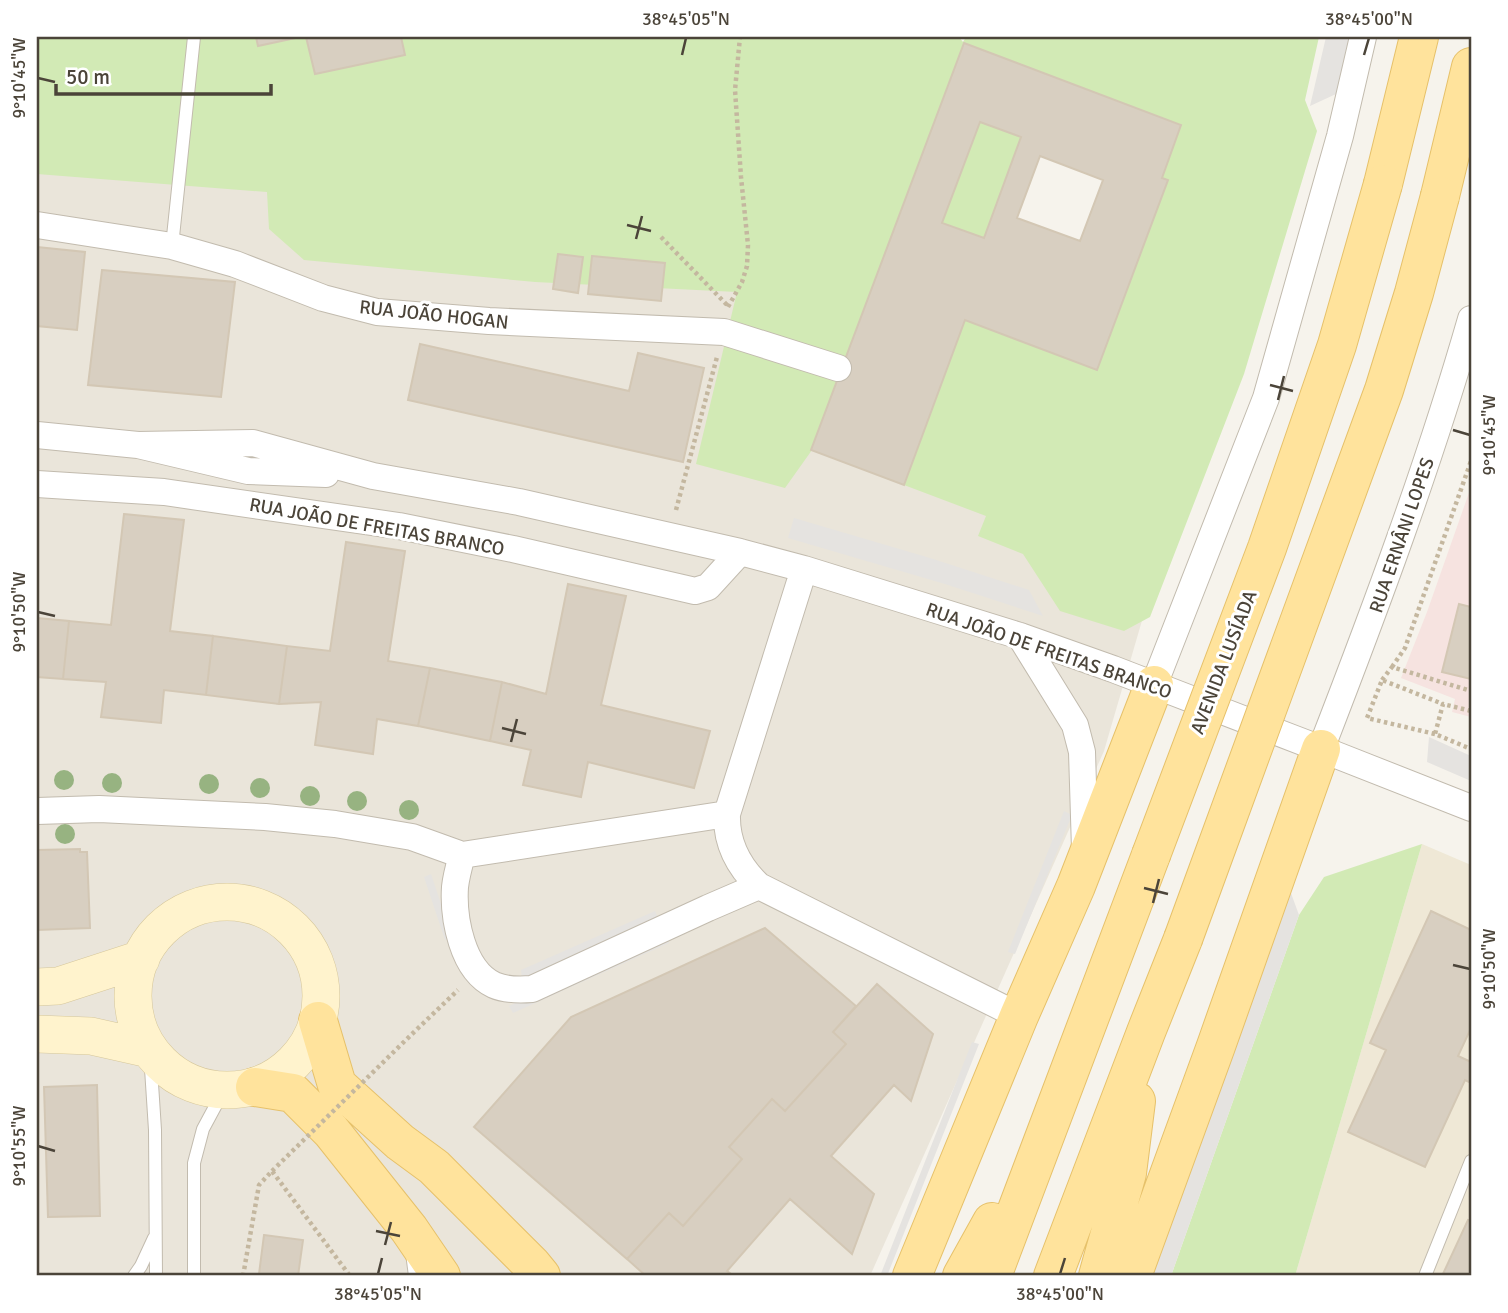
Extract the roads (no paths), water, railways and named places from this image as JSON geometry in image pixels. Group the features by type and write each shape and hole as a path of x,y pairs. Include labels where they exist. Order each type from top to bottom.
{"main road":[{"name":"AVENIDA LUSÍADA","path":"992,1276 1280,510 1337,345 1383,184 1419,37"},
{"path":"1053,1276 1183,939 1384,390 1414,293 1471,67"},
{"path":"912,1276 1085,863 1154,685"},
{"path":"1132,1276 1321,749"},
{"path":"239,1088 283,1072 305,1050 318,1021 321,990 314,959 298,933 273,913 243,903 212,903 183,913 158,932 141,959 135,980 134,1003 138,1028 149,1049 168,1070 195,1085 293,1093 331,1131 409,1229 441,1276"},
{"path":"37,987 58,986 141,959"},
{"path":"318,1021 337,1085 400,1142 434,1167 541,1276"},
{"path":"1098,1276 1126,1173 1146,1032"},
{"path":"41,1038 91,1036 149,1049"},
{"path":"962,1276 1057,1104"},
{"path":"400,1142 508,1276"},
{"path":"409,1229 459,1276"}],"street":[{"path":"1154,685 1266,398 1340,136 1363,37"},
{"name":"RUA JOÃO HOGAN","path":"37,225 172,246 235,264 323,298 377,312 489,321 724,332 838,368"},
{"name":"RUA ERNÂNI LOPES","path":"1321,749 1458,383 1471,319"},
{"name":"RUA JOÃO DE FREITAS BRANCO","path":"37,435 138,446 248,471 373,476 519,502 740,552 804,569 1020,636 1471,808"},
{"name":"RUA JOÃO DE FREITAS BRANCO","path":"37,484 164,492 399,526 695,591 708,587 740,552"},
{"path":"804,569 727,814 726,829 733,850 743,870 759,886 1019,1016"},
{"path":"1020,636 1075,725 1082,752 1085,863"},
{"path":"37,811 99,809 265,817 347,826 412,837 461,855 727,814"},
{"path":"461,855 455,886 455,913 464,951 477,973 494,985 513,990 532,989 759,886"}],"lane":[{"path":"172,246 194,37"},
{"path":"149,1049 155,1130 156,1276"},
{"path":"194,1276 194,1163 197,1146 203,1129 239,1088"},
{"path":"1425,1276 1471,1161"},
{"path":"409,1229 415,1276"},
{"path":"135,1276 156,1235"}]}
